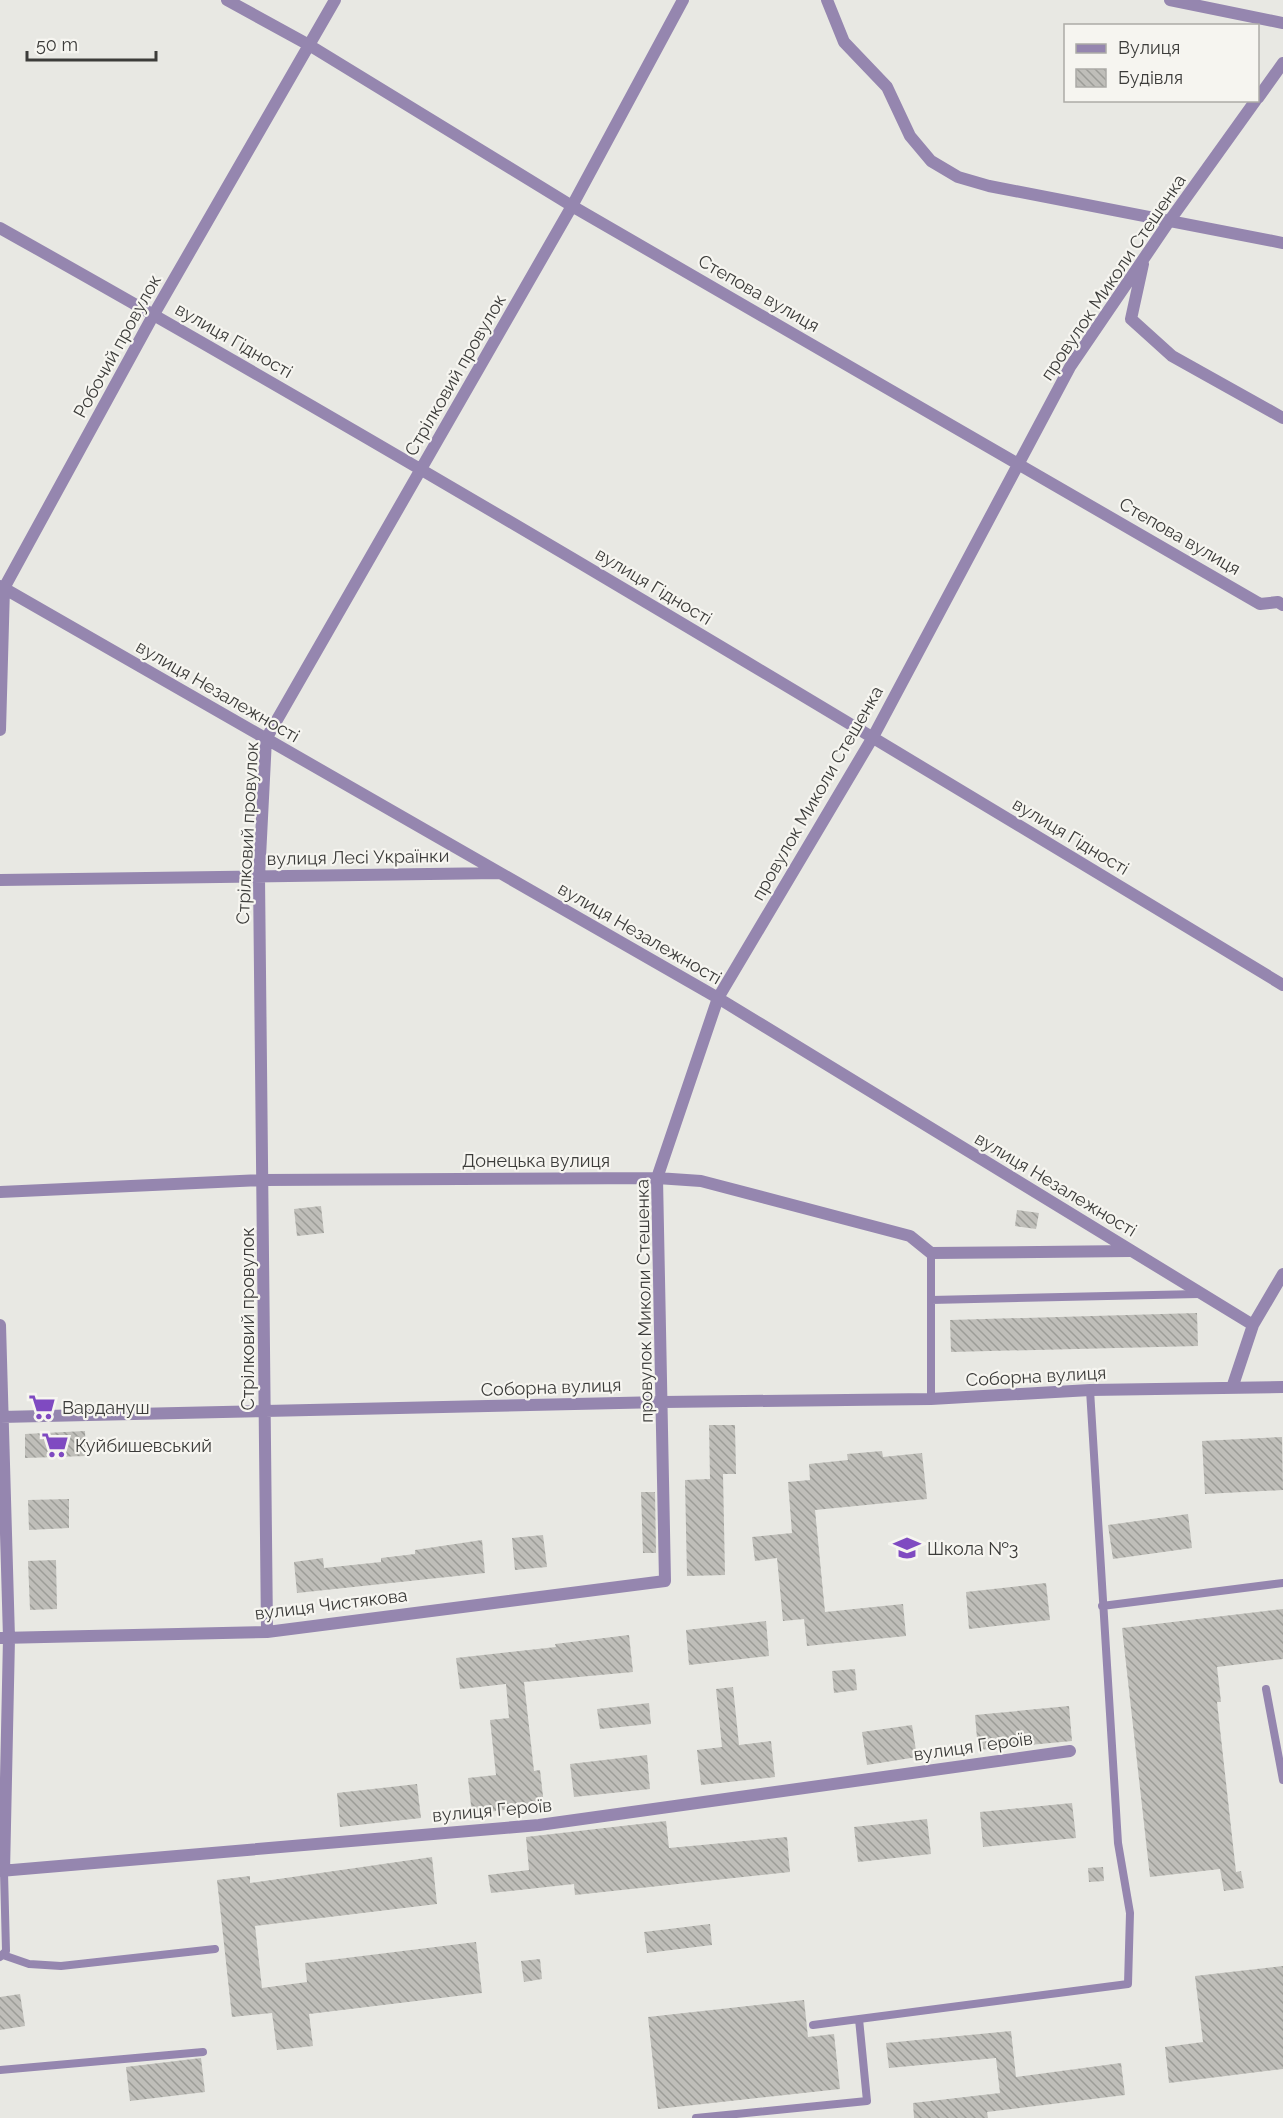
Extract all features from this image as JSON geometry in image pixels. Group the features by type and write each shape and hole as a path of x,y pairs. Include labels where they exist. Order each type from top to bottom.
{"street":[{"name":"Степова вулиця","path":"227,0 309,45 572,206 1260,603 1281,604"},
{"name":"Робочий провулок","path":"0,730 2,587 154,314 335,0"},
{"name":"Стрілковий провулок","path":"267,1632 259,877 266,739 572,206 683,0"},
{"path":"827,0 844,42 888,87 910,136 931,160 958,177 989,186 1283,243"},
{"path":"1170,0 1283,23"},
{"name":"провулок Миколи Стешенка","path":"1259,97 1283,63"},
{"name":"провулок Миколи Стешенка","path":"665,1581 657,1178 718,998 873,737 1070,367 1170,220 1256,102"},
{"name":"вулиця Гідності","path":"0,228 154,314 421,470 873,737 1283,985"},
{"path":"1145,257 1131,319 1172,356 1283,418"},
{"name":"вулиця Незалежності","path":"2,587 718,998 1254,1325"},
{"name":"вулиця Лесі Українки","path":"0,880 500,873"},
{"name":"Донецька вулиця","path":"0,1192 264,1180 657,1178 701,1181 910,1236 931,1253"},
{"path":"931,1253 1131,1251"},
{"path":"1232,1388 1254,1325 1283,1274"},
{"path":"0,1325 4,1638 2,1871"},
{"name":"Соборна вулиця","path":"1,1417 265,1413 663,1402 931,1399 1089,1390 1283,1387"},
{"name":"вулиця Чистякова","path":"4,1638 267,1632 665,1581"},
{"name":"вулиця Героїв","path":"2,1871 539,1825 1070,1751"}],"lane":[{"path":"931,1253 931,1399"},
{"path":"931,1300 1201,1294"},
{"path":"813,2025 1128,1984 1130,1913 1118,1843 1089,1390"},
{"path":"1102,1606 1283,1583"},
{"path":"1266,1689 1283,1780"},
{"path":"2,1871 6,1951 1,1956 29,1964 61,1966 215,1949"},
{"path":"696,2118 867,2101 859,2019"},
{"path":"0,2070 203,2052"}],"building":[{"path":"321,1206 324,1233 297,1236 294,1209"},
{"path":"1017,1210 1039,1213 1036,1229 1015,1226"},
{"path":"1197,1313 1198,1346 951,1352 950,1320"},
{"path":"709,1425 735,1425 736,1474 723,1474 725,1575 687,1576 685,1480 710,1479"},
{"name":"Куйбишевський","path":"85,1431 86,1456 25,1458 25,1434"},
{"path":"1282,1437 1283,1490 1205,1494 1202,1441"},
{"path":"882,1451 883,1457 922,1453 927,1499 815,1510 825,1612 903,1604 906,1636 807,1646 804,1619 783,1621 777,1558 755,1561 752,1537 792,1533 788,1482 810,1480 809,1464 848,1460 847,1454"},
{"path":"641,1492 655,1492 656,1553 643,1553"},
{"path":"69,1499 69,1528 29,1530 28,1500"},
{"path":"1188,1514 1192,1548 1113,1559 1108,1525"},
{"path":"543,1535 547,1567 515,1570 512,1538"},
{"path":"482,1540 485,1573 297,1593 294,1562 323,1558 324,1568 381,1562 381,1558 415,1554 415,1550"},
{"path":"56,1560 57,1609 30,1610 28,1561"},
{"path":"1046,1583 1050,1620 969,1629 966,1592"},
{"path":"1283,1609 1283,1659 1217,1667 1221,1702 1217,1702 1236,1872 1241,1871 1244,1888 1224,1891 1220,1869 1150,1877 1122,1628"},
{"path":"766,1621 769,1656 689,1665 686,1630"},
{"path":"629,1635 633,1672 524,1682 534,1771 540,1770 544,1805 472,1814 468,1778 496,1775 490,1720 509,1718 506,1684 460,1689 456,1658 556,1647 555,1644"},
{"path":"855,1669 857,1690 834,1693 832,1671"},
{"path":"733,1687 739,1745 771,1741 775,1777 701,1785 697,1750 722,1747 716,1689"},
{"path":"649,1703 651,1724 600,1729 597,1709"},
{"path":"1069,1706 1072,1741 978,1750 975,1715"},
{"path":"912,1725 917,1757 867,1765 862,1732"},
{"path":"647,1755 650,1789 574,1797 570,1764"},
{"path":"417,1784 421,1818 340,1827 337,1793"},
{"path":"1072,1803 1076,1838 983,1847 980,1812"},
{"path":"927,1819 931,1854 858,1862 854,1827"},
{"path":"666,1821 669,1848 787,1837 790,1872 575,1895 574,1884 491,1893 488,1875 529,1870 526,1837"},
{"path":"432,1857 437,1904 255,1926 262,1988 307,1982 305,1963 476,1942 482,1993 309,2014 313,2046 277,2050 272,2013 232,2017 217,1880 250,1876 250,1883"},
{"path":"1103,1867 1104,1881 1089,1882 1088,1868"},
{"path":"710,1924 712,1945 647,1953 644,1932"},
{"path":"540,1959 542,1979 524,1982 521,1961"},
{"path":"1283,1966 1283,2069 1169,2083 1165,2047 1203,2042 1195,1976"},
{"path":"20,1994 25,2026 0,2030 0,1997"},
{"path":"804,2000 808,2037 834,2034 840,2089 658,2109 648,2017"},
{"path":"1011,2031 1016,2077 1121,2063 1125,2095 987,2112 988,2118 914,2118 913,2103 1000,2093 996,2058 889,2068 886,2043"},
{"path":"201,2058 205,2092 130,2101 126,2067"}],"place":[{"name":"Вардануш","path":"42,1407"},
{"name":"Куйбишевський","path":"55,1445"},
{"name":"Школа №3","path":"907,1548"}]}
